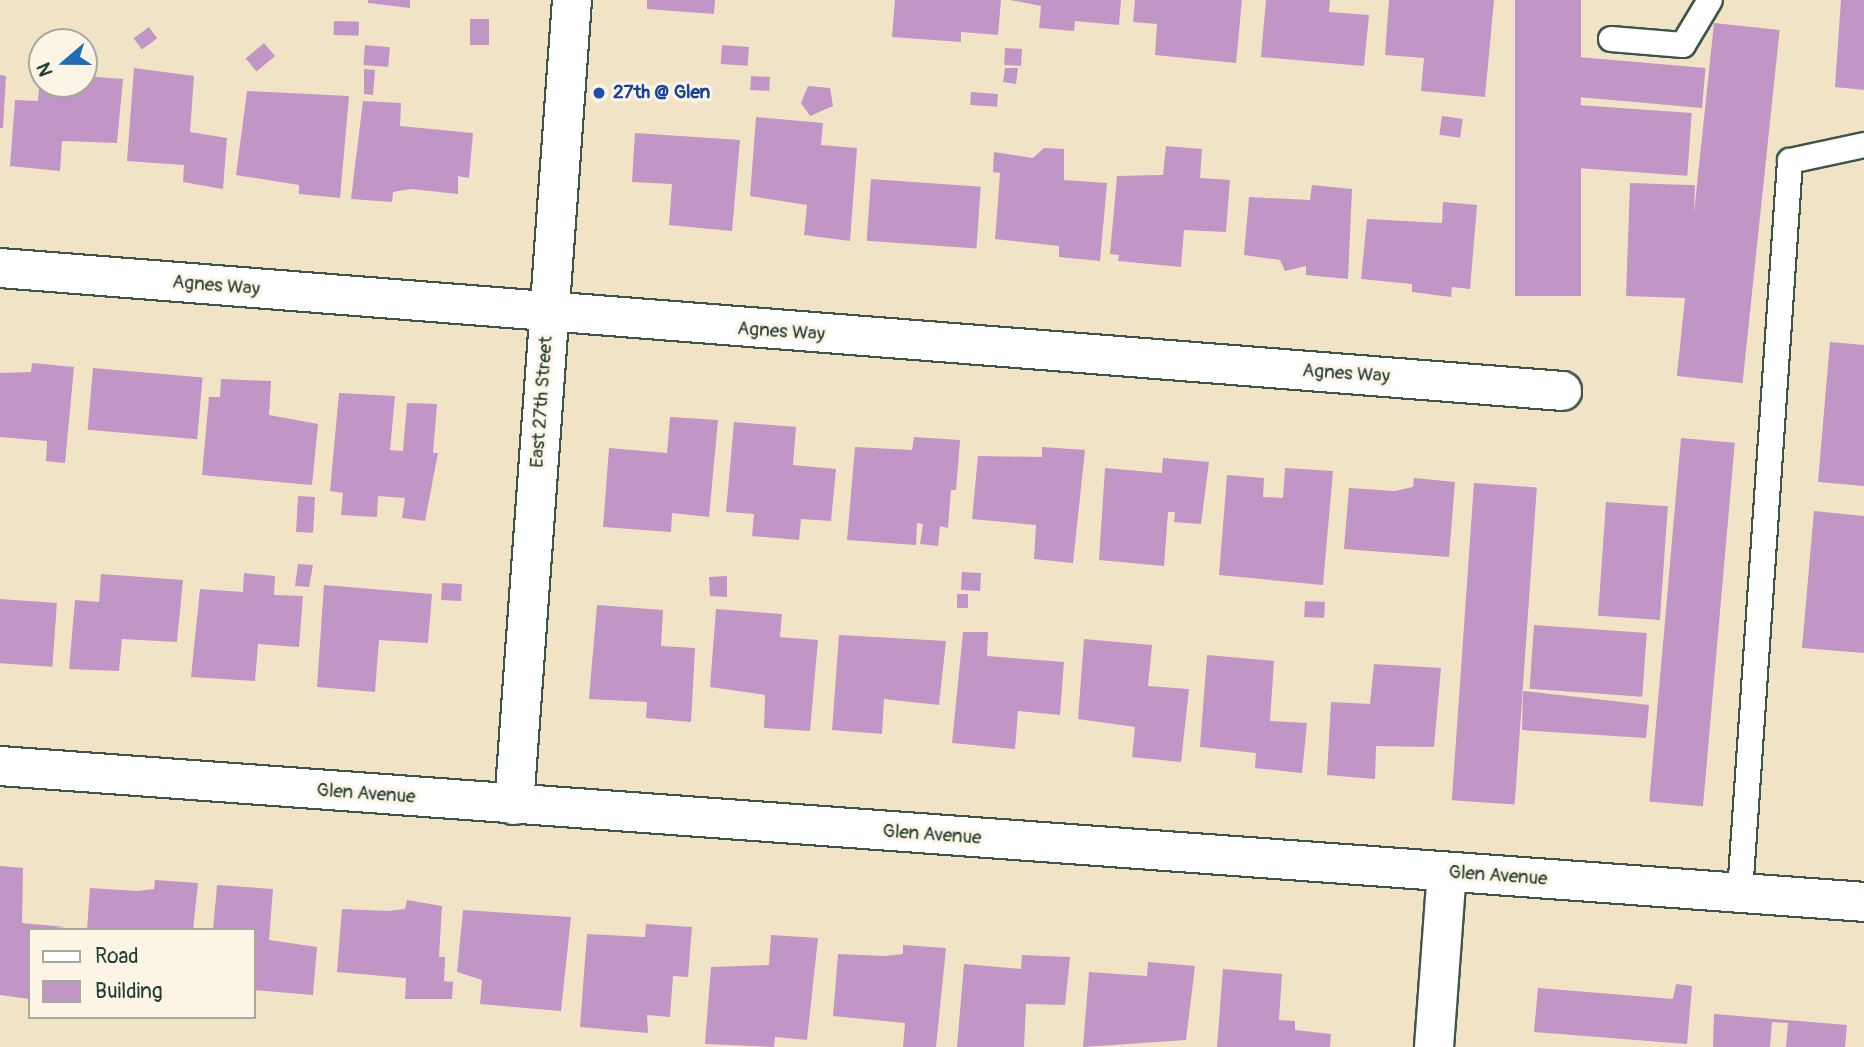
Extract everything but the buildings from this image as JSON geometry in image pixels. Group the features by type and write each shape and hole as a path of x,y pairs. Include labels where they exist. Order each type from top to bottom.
{"street":[{"name":"East 27th Street","path":"514,805 572,0"},
{"name":"Agnes Way","path":"0,268 548,314 1562,391"},
{"name":"Glen Avenue","path":"0,766 1864,902"},
{"path":"1434,1047 1447,872"}],"lane":[{"path":"1611,40 1683,45 1710,0"},
{"path":"1740,893 1790,161 1864,145"}],"place":[{"name":"27th @ Glen","path":"599,93"}]}
